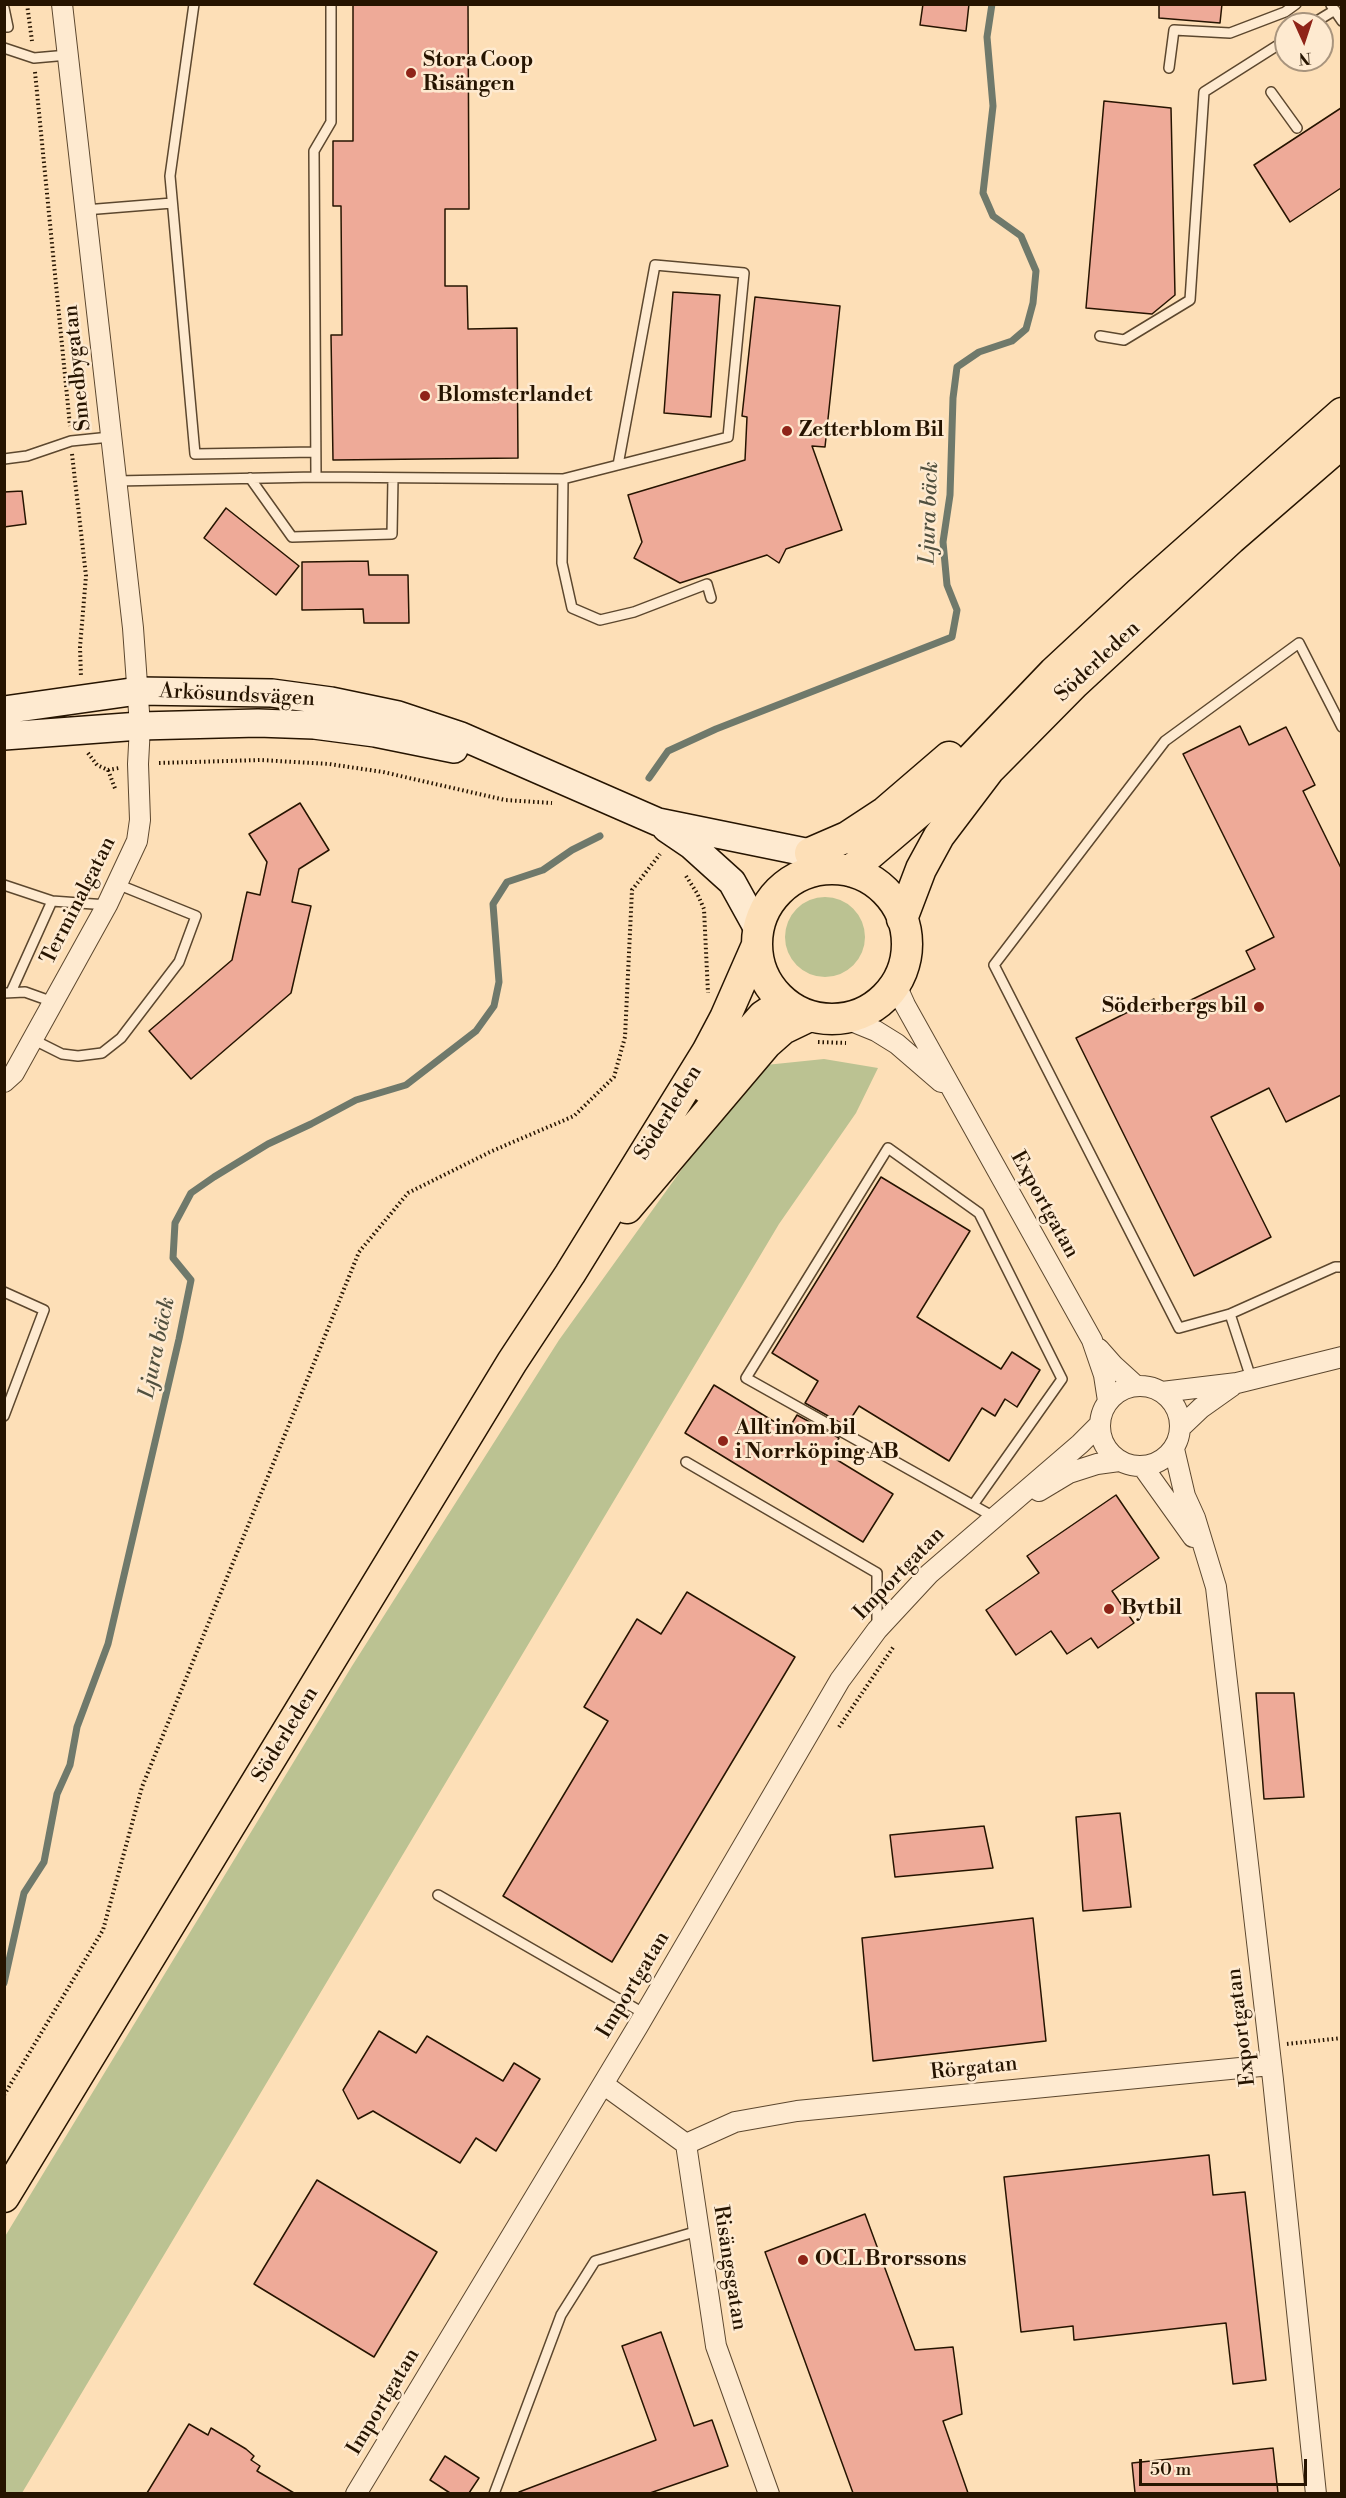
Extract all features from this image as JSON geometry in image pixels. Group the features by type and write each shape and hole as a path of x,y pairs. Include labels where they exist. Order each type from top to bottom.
{"main road":[{"name":"Söderleden","path":"810,853 847,837 885,812 1054,672 1341,413"},
{"name":"Söderleden","path":"902,919 921,869 939,836 989,770 1074,684 1231,539 1341,443"},
{"name":"Söderleden","path":"846,870 924,808 1054,672"},
{"name":"Arkösundsvägen","path":"4,710 138,691 272,693 332,701 398,715 461,736 658,822 810,853 846,870"},
{"name":"Arkösundsvägen","path":"4,736 140,726 258,723 314,725 437,745 531,768"},
{"name":"Arkösundsvägen","path":"658,822 691,845 732,882 757,937"},
{"path":"846,870 864,876 882,889 896,906 902,919 906,934 906,951 897,980 887,994 847,1031 809,1030 770,986 760,967 757,937 771,900 794,879 809,872 846,870"},
{"name":"Söderleden","path":"4,2197 512,1362 570,1274 707,1052 724,1018 757,937"},
{"name":"Söderleden","path":"625,1211 728,1056 763,1016 784,1002"},
{"name":"Söderleden","path":"570,1274 766,1044 783,1029 809,1030"}],"street":[{"name":"Smedbygatan","path":"62,4 116,481 140,726"},
{"name":"Terminalgatan","path":"4,1082 14,1073 107,905 137,841 140,820 138,764 140,726"},
{"name":"Exportgatan","path":"897,980 900,994 1092,1340 1104,1375 1108,1401"},
{"name":"Exportgatan","path":"847,1031 876,1031 897,1044 954,1093"},
{"name":"Exportgatan","path":"1092,1340 1114,1366 1136,1386"},
{"path":"1162,1392 1244,1380 1341,1357"},
{"path":"1181,1427 1176,1407 1162,1392 1145,1386 1136,1386 1121,1391 1108,1401 1100,1424 1104,1445 1119,1461 1130,1466 1143,1467 1160,1461 1174,1449 1181,1427 1202,1408 1244,1380"},
{"name":"Importgatan","path":"357,2493 645,2014 840,1680 876,1630 929,1574 1080,1444 1100,1424"},
{"name":"Exportgatan","path":"1174,1449 1177,1471 1216,1587 1270,2055 1316,2493"},
{"name":"Importgatan","path":"988,1522 1069,1473 1097,1464 1119,1461"},
{"name":"Exportgatan","path":"1143,1467 1171,1503 1206,1556"},
{"name":"Rörgatan","path":"686,2144 735,2122 797,2111 1270,2055"},
{"path":"603,2084 686,2144"},
{"name":"Risängsgatan","path":"686,2144 716,2346 769,2493"}],"lane":[{"path":"194,4 170,176 195,454 315,452"},
{"path":"316,477 314,151 331,122 331,4"},
{"path":"1169,68 1174,30 1230,33 1285,12 1296,4"},
{"path":"1333,7 1341,21"},
{"path":"4,8 8,27 4,27"},
{"path":"4,48 34,58 68,55"},
{"path":"1100,336 1124,340 1190,300 1204,92 1274,48"},
{"path":"1271,93 1297,128"},
{"path":"85,210 172,202"},
{"path":"116,481 316,477 563,479 618,465 728,437 744,273 655,265 618,465"},
{"path":"4,459 27,456 71,441 110,437"},
{"path":"250,478 292,537 392,534 393,478"},
{"path":"563,479 562,563 572,608 600,620 634,612 707,584 711,598"},
{"path":"1341,727 1299,643 1165,741 994,965 1179,1328 1230,1314 1335,1267 1341,1267"},
{"path":"32,1040 62,1054 78,1056 102,1053 121,1038 179,962 196,916 117,884"},
{"path":"4,885 52,901 107,905"},
{"path":"52,901 8,992 35,995 53,1002"},
{"path":"973,1506 1062,1379 979,1213 888,1148 746,1378 973,1506 988,1522"},
{"path":"4,1292 44,1310 4,1416"},
{"path":"1230,1314 1244,1380"},
{"path":"686,1462 877,1573 876,1630"},
{"path":"438,1895 645,2014"},
{"path":"494,2493 561,2315 594,2261 698,2231"}],"path":[{"path":"27,4 86,576 80,647 82,698"},
{"path":"85,730 88,751 97,765 108,770 138,764 261,760 330,764 383,772 505,800 554,804"},
{"path":"652,849 670,861"},
{"path":"4,2095 103,1930 142,1787 359,1252 408,1193 492,1151 574,1116 614,1077 625,1037 632,890 660,854"},
{"path":"685,875 698,893 704,909 705,966 709,1004 712,1011 724,1018"},
{"path":"809,1030 827,1041 847,1031"},
{"path":"833,1737 899,1638"},
{"path":"1270,2055 1341,2038"}],"green space":[{"path":"817,897 833,897 854,908 865,929 865,945 854,966 833,977 817,977 803,971 791,959 785,945 785,929 791,915 803,903"},
{"path":"824,1059 878,1068 856,1113 779,1224 22,2493 5,2493 4,2238 352,1666 559,1340 756,1066"}],"building":[{"path":"353,4 468,4 469,209 445,209 445,286 467,286 468,329 517,328 518,458 333,460 331,335 342,335 341,206 333,206 333,141 353,141"},
{"path":"923,4 969,4 966,31 920,25"},
{"path":"1159,4 1222,4 1220,23 1159,18"},
{"path":"1104,101 1171,108 1175,295 1152,314 1086,308"},
{"path":"1341,108 1341,188 1290,222 1254,165"},
{"path":"673,292 720,295 711,417 664,413"},
{"name":"Zetterblom Bil","path":"755,297 840,306 825,447 812,446 842,530 786,549 779,563 767,555 680,583 634,558 642,542 628,495 745,460 747,417 742,416"},
{"path":"22,491 26,524 4,527 4,492"},
{"path":"226,508 299,566 276,595 204,538"},
{"path":"368,561 369,575 408,575 409,623 364,623 363,609 302,610 302,562"},
{"name":"Söderbergs bil","path":"1240,726 1249,745 1286,727 1315,785 1303,791 1341,868 1341,1095 1286,1122 1269,1088 1211,1117 1271,1237 1194,1276 1076,1038 1154,999 1162,1014 1255,969 1246,951 1274,937 1183,754"},
{"path":"300,803 329,850 299,869 292,902 311,906 291,993 191,1079 149,1031 232,960 247,892 260,895 267,862 249,834"},
{"path":"881,1177 970,1231 917,1317 1001,1369 1012,1352 1040,1370 1017,1407 1005,1399 995,1416 982,1408 949,1461 859,1406 846,1426 805,1403 818,1381 772,1353"},
{"path":"714,1385 788,1430 797,1415 839,1438 829,1455 893,1494 863,1542 685,1433"},
{"path":"1116,1495 1159,1558 1112,1591 1134,1623 1098,1648 1091,1638 1067,1654 1051,1631 1016,1655 986,1610 1039,1573 1027,1556"},
{"path":"687,1592 795,1657 612,1962 503,1896 608,1721 584,1707 637,1619 661,1634"},
{"path":"1256,1693 1294,1693 1304,1797 1264,1799"},
{"path":"1120,1813 1131,1907 1083,1911 1076,1817"},
{"path":"984,1826 993,1868 895,1877 890,1835"},
{"path":"1033,1918 1046,2041 873,2061 862,1938"},
{"path":"379,2031 416,2053 427,2036 503,2081 514,2063 540,2079 496,2151 476,2138 460,2163 373,2111 358,2119 343,2090"},
{"path":"1209,2155 1213,2195 1245,2192 1266,2380 1233,2384 1226,2323 1074,2340 1073,2326 1021,2332 1004,2177"},
{"path":"317,2180 437,2252 374,2357 254,2284"},
{"path":"865,2214 915,2350 953,2347 962,2414 943,2421 968,2493 853,2493 765,2252"},
{"path":"661,2332 694,2426 712,2420 728,2466 650,2493 519,2493 656,2440 622,2346"},
{"path":"189,2424 208,2435 211,2428 246,2449 254,2456 251,2460 260,2466 257,2471 294,2493 147,2493"},
{"path":"1273,2448 1278,2493 1135,2493 1132,2463"},
{"path":"445,2456 479,2478 469,2493 450,2493 430,2480"}],"waterway":[{"name":"Ljura bäck","path":"649,778 668,751 716,729 952,637 957,610 947,585 943,542 950,495 953,398 957,367 979,352 1012,341 1026,329 1033,303 1036,271 1021,236 993,216 983,193 993,106 987,37 992,4"},
{"name":"Ljura bäck","path":"4,1983 24,1893 44,1862 57,1794 70,1765 77,1727 108,1644 179,1339 191,1280 173,1258 175,1223 191,1193 214,1177 268,1144 356,1100 406,1085 476,1031 494,1006 499,982 493,904 507,882 543,870 572,850 600,836"}],"place":[{"name":"Stora Coop Risängen","path":"411,73"},
{"name":"Blomsterlandet","path":"425,396"},
{"name":"Zetterblom Bil","path":"787,431"},
{"name":"Söderbergs bil","path":"1259,1007"},
{"name":"Allt inom bil i Norrköping AB","path":"723,1441"},
{"name":"Bytbil","path":"1109,1609"},
{"name":"OCL Brorssons","path":"803,2260"}]}
